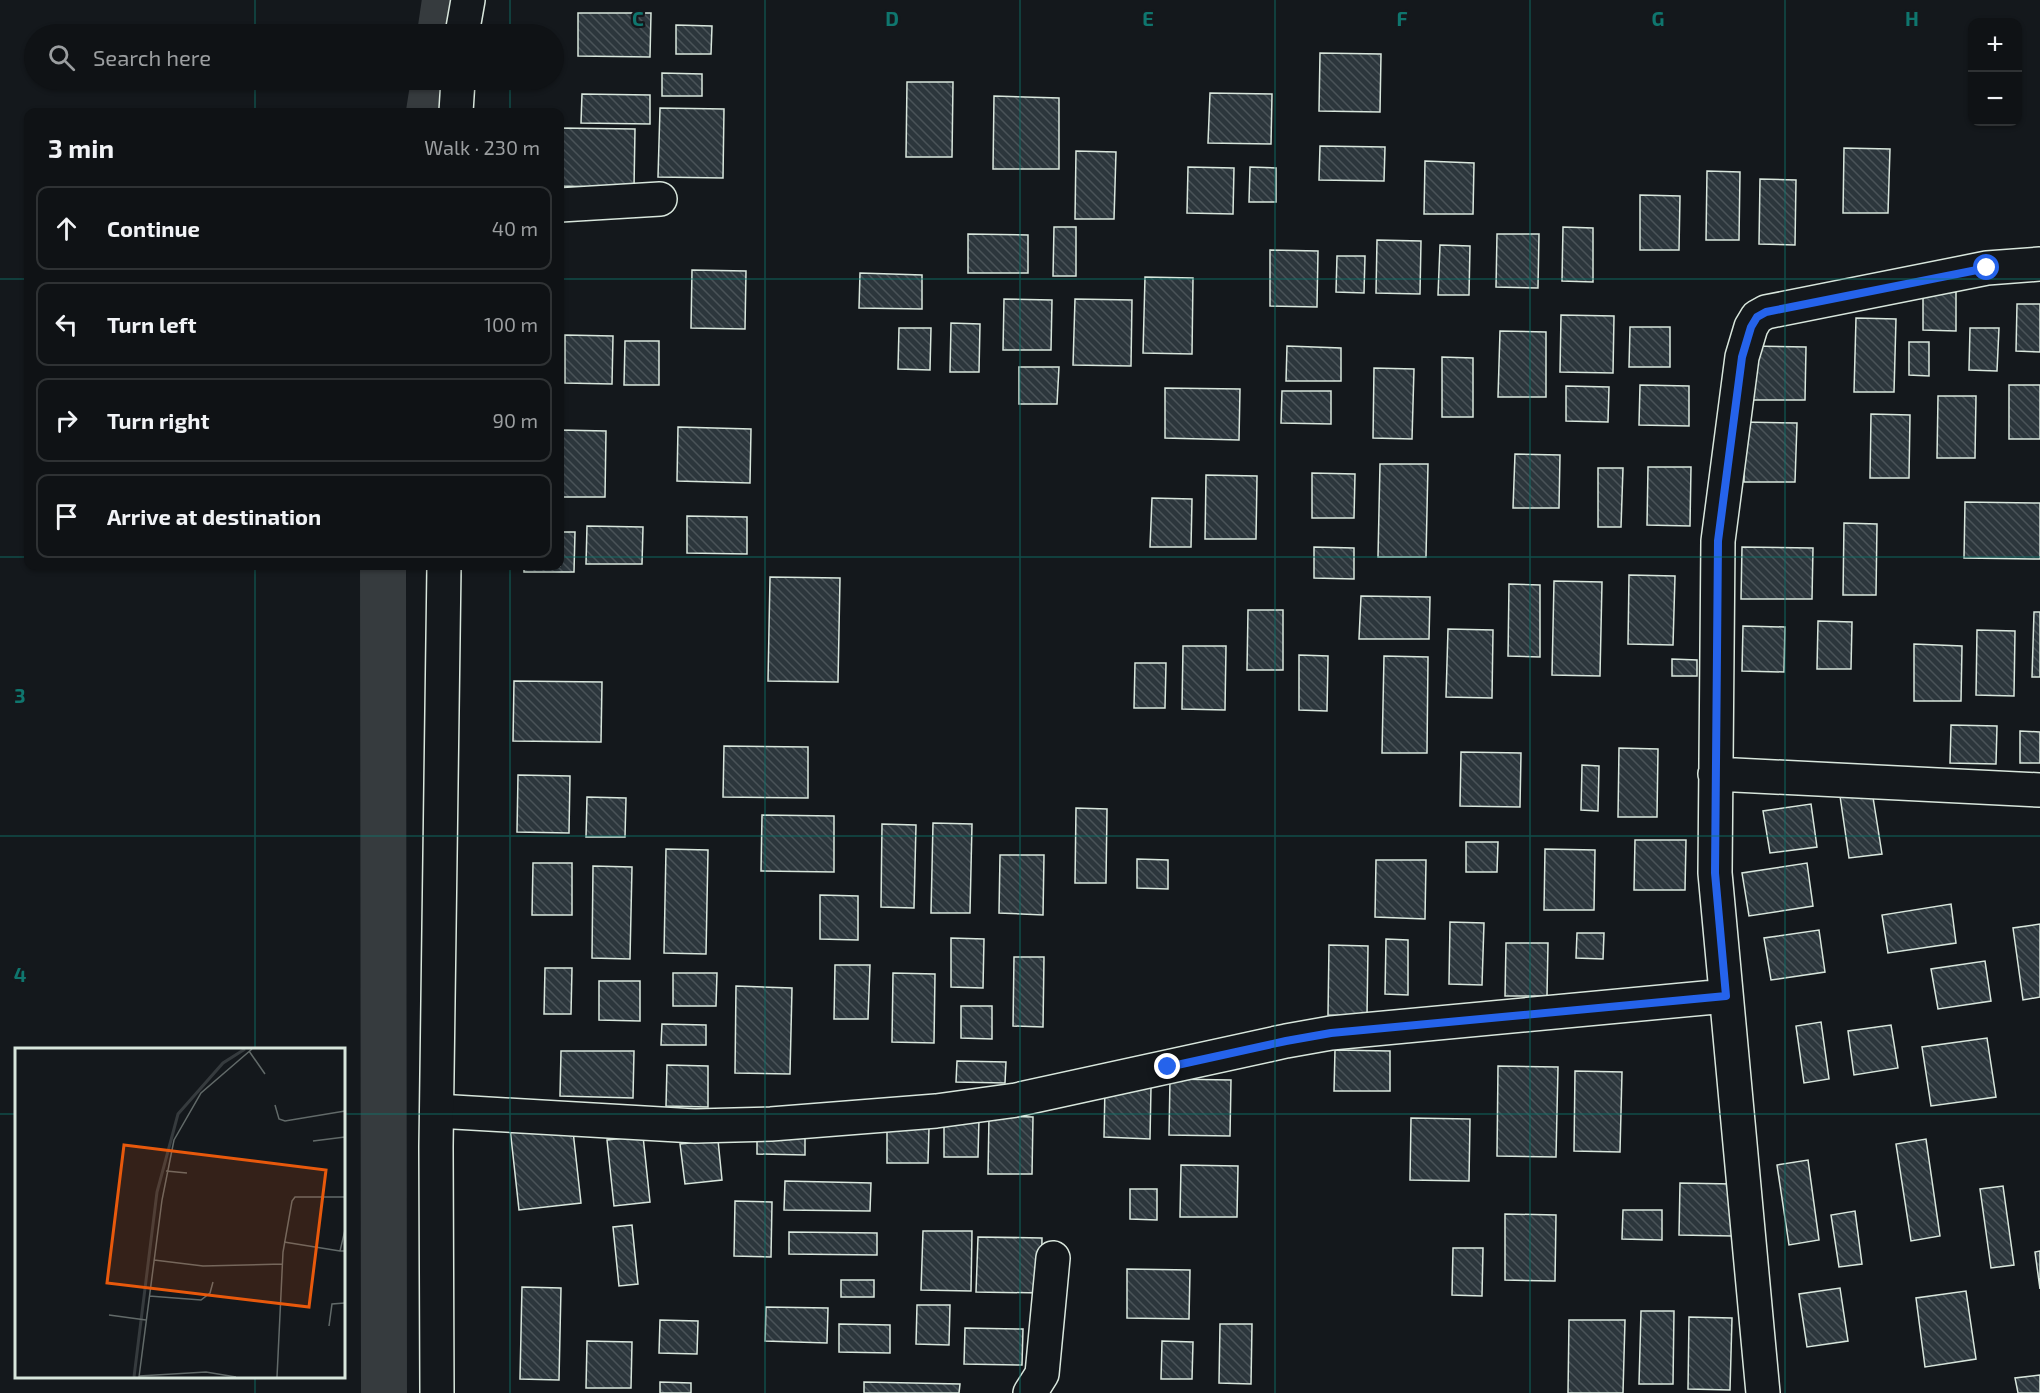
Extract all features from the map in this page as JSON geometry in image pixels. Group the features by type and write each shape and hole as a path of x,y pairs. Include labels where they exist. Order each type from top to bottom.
{"street":[{"path":"464,24 468,0"},
{"path":"456,108 457,90"},
{"path":"564,205 660,199"},
{"path":"1764,1393 1715,873 1718,541 1742,357 1751,327 1757,317 1766,312 1987,268 2040,264"},
{"path":"436,1393 444,570"},
{"path":"1715,774 2040,790"},
{"path":"437,1111 695,1126 771,1124 936,1111 1016,1100 1331,1033 1726,996"},
{"path":"1030,1393 1042,1374 1053,1258"}],"building":[{"path":"578,13 651,13 650,57 578,56"},
{"path":"676,25 712,26 711,54 676,54"},
{"path":"1320,53 1381,54 1380,112 1319,111"},
{"path":"662,73 702,74 702,96 662,96"},
{"path":"907,82 953,82 952,157 906,157"},
{"path":"1210,93 1272,94 1271,144 1208,143"},
{"path":"582,94 650,95 650,124 581,123"},
{"path":"994,96 1059,98 1059,169 993,169"},
{"path":"660,108 724,109 723,178 658,177"},
{"path":"564,128 635,129 634,188 564,186"},
{"path":"1320,146 1385,147 1384,181 1319,180"},
{"path":"1844,148 1890,149 1888,213 1843,213"},
{"path":"1076,151 1116,152 1114,219 1075,219"},
{"path":"1425,161 1474,163 1473,214 1424,214"},
{"path":"1188,167 1234,168 1233,214 1187,213"},
{"path":"1250,167 1276,168 1276,202 1249,202"},
{"path":"1707,171 1740,172 1739,240 1706,240"},
{"path":"1760,179 1796,180 1795,245 1759,244"},
{"path":"1640,195 1680,196 1679,250 1640,250"},
{"path":"1054,227 1076,227 1076,276 1053,276"},
{"path":"1563,227 1593,228 1593,282 1562,281"},
{"path":"968,234 1028,235 1028,273 968,273"},
{"path":"1497,234 1539,234 1538,288 1496,287"},
{"path":"1377,240 1421,241 1420,294 1376,293"},
{"path":"1440,245 1470,246 1469,295 1438,295"},
{"path":"1270,250 1318,251 1317,307 1270,306"},
{"path":"1337,256 1365,256 1364,293 1336,292"},
{"path":"692,270 746,271 745,329 691,328"},
{"path":"860,273 922,275 922,309 859,308"},
{"path":"1145,277 1193,278 1192,354 1143,353"},
{"path":"1923,291 1956,292 1956,331 1923,330"},
{"path":"1004,299 1052,300 1051,350 1003,350"},
{"path":"1075,299 1132,300 1131,366 1073,365"},
{"path":"2017,304 2040,304 2040,352 2016,351"},
{"path":"1561,315 1614,316 1613,373 1560,372"},
{"path":"1856,318 1896,319 1894,392 1854,392"},
{"path":"951,323 980,324 979,372 950,372"},
{"path":"1630,327 1670,327 1670,367 1629,367"},
{"path":"899,328 931,328 930,370 898,369"},
{"path":"1970,328 1999,328 1997,371 1969,370"},
{"path":"1500,331 1546,332 1546,397 1498,397"},
{"path":"565,335 613,336 612,384 565,383"},
{"path":"625,341 659,341 659,385 624,385"},
{"path":"1909,342 1929,342 1929,376 1909,375"},
{"path":"1287,346 1341,348 1341,381 1286,381"},
{"path":"1750,346 1806,347 1805,400 1749,400"},
{"path":"1442,357 1473,358 1473,417 1442,417"},
{"path":"1019,367 1059,367 1057,404 1019,404"},
{"path":"1374,368 1414,369 1412,439 1373,438"},
{"path":"1640,385 1689,386 1689,426 1639,425"},
{"path":"2009,385 2040,385 2040,439 2009,439"},
{"path":"1566,386 1609,387 1608,422 1566,421"},
{"path":"1165,388 1240,389 1239,440 1165,438"},
{"path":"1282,391 1331,391 1331,424 1281,423"},
{"path":"1938,396 1976,396 1975,458 1937,458"},
{"path":"1871,414 1910,415 1909,478 1870,478"},
{"path":"1744,422 1797,423 1795,482 1744,482"},
{"path":"678,427 751,429 750,483 677,481"},
{"path":"564,430 606,431 605,497 564,497"},
{"path":"1515,454 1560,455 1559,508 1513,508"},
{"path":"1380,464 1428,464 1426,557 1378,557"},
{"path":"1648,467 1691,467 1690,526 1647,525"},
{"path":"1598,468 1623,468 1621,527 1598,527"},
{"path":"1312,473 1355,474 1354,518 1312,518"},
{"path":"1206,475 1257,476 1256,539 1205,539"},
{"path":"1152,498 1192,499 1191,547 1150,547"},
{"path":"1965,502 2040,503 2040,559 1964,558"},
{"path":"687,516 747,517 747,554 687,553"},
{"path":"1844,523 1877,524 1876,595 1843,595"},
{"path":"587,526 643,527 642,564 586,564"},
{"path":"564,532 575,532 574,572 524,572 524,570 564,570"},
{"path":"1314,547 1354,548 1354,579 1314,578"},
{"path":"1742,547 1813,548 1812,599 1741,599"},
{"path":"1629,575 1675,576 1673,645 1628,644"},
{"path":"770,577 840,578 838,682 768,681"},
{"path":"1554,581 1602,582 1600,676 1552,675"},
{"path":"1509,584 1540,585 1540,657 1508,656"},
{"path":"1361,596 1430,597 1429,639 1359,639"},
{"path":"1248,610 1283,610 1283,670 1247,670"},
{"path":"2034,612 2040,612 2040,677 2032,677"},
{"path":"1818,621 1852,622 1851,669 1817,669"},
{"path":"1743,626 1785,627 1784,672 1742,671"},
{"path":"1448,629 1493,630 1492,698 1446,697"},
{"path":"1977,630 2015,631 2014,696 1976,695"},
{"path":"1914,644 1962,646 1961,701 1914,701"},
{"path":"1183,646 1226,646 1225,710 1182,709"},
{"path":"1299,655 1328,656 1327,711 1299,710"},
{"path":"1384,656 1428,657 1427,753 1382,753"},
{"path":"1672,659 1697,660 1697,676 1672,676"},
{"path":"1135,663 1166,663 1165,708 1134,708"},
{"path":"514,681 602,682 601,742 513,741"},
{"path":"1951,725 1997,726 1996,764 1950,763"},
{"path":"2020,731 2040,732 2040,763 2020,763"},
{"path":"724,746 808,747 808,798 723,797"},
{"path":"1619,748 1658,749 1657,817 1618,817"},
{"path":"1461,752 1521,753 1520,807 1460,806"},
{"path":"1582,765 1599,766 1598,811 1581,810"},
{"path":"518,775 570,776 569,833 517,832"},
{"path":"1872,791 1882,854 1849,858 1840,796"},
{"path":"587,797 626,798 625,837 586,837"},
{"path":"1811,804 1817,847 1770,853 1763,811"},
{"path":"1076,808 1107,809 1106,883 1075,883"},
{"path":"762,815 834,816 834,872 761,871"},
{"path":"933,823 972,824 970,913 931,913"},
{"path":"882,824 916,825 914,908 881,907"},
{"path":"1635,840 1686,840 1685,890 1634,890"},
{"path":"1466,842 1498,842 1497,872 1466,872"},
{"path":"666,849 708,850 706,954 664,953"},
{"path":"1545,849 1595,850 1594,910 1544,910"},
{"path":"1000,855 1044,855 1043,915 999,913"},
{"path":"1137,859 1168,860 1168,889 1137,888"},
{"path":"1376,860 1426,860 1425,919 1375,917"},
{"path":"533,863 572,863 572,915 532,915"},
{"path":"1807,863 1813,906 1749,916 1742,873"},
{"path":"593,866 632,867 630,959 592,958"},
{"path":"820,895 858,896 858,940 820,939"},
{"path":"1951,904 1956,943 1888,953 1882,915"},
{"path":"1450,922 1484,923 1482,985 1449,984"},
{"path":"2040,924 2040,997 2023,1000 2013,928"},
{"path":"1819,930 1825,972 1771,980 1764,938"},
{"path":"1577,933 1604,933 1603,959 1576,958"},
{"path":"951,938 984,939 983,988 951,987"},
{"path":"1386,939 1408,940 1408,995 1385,994"},
{"path":"1506,943 1548,943 1547,996 1505,996"},
{"path":"1329,945 1368,946 1367,1017 1328,1015"},
{"path":"1014,957 1044,957 1043,1027 1013,1026"},
{"path":"1985,961 1991,1001 1938,1009 1931,969"},
{"path":"835,965 870,965 868,1019 834,1019"},
{"path":"545,968 572,968 571,1014 544,1014"},
{"path":"673,973 717,973 716,1006 673,1006"},
{"path":"893,973 935,974 934,1043 892,1042"},
{"path":"599,981 640,981 640,1021 599,1020"},
{"path":"736,986 792,988 790,1074 735,1073"},
{"path":"961,1006 992,1006 992,1039 961,1038"},
{"path":"1821,1022 1829,1079 1804,1083 1796,1026"},
{"path":"662,1024 706,1025 706,1045 661,1045"},
{"path":"1891,1025 1898,1068 1854,1075 1848,1031"},
{"path":"1987,1038 1996,1097 1931,1106 1922,1047"},
{"path":"1335,1050 1390,1051 1390,1091 1334,1091"},
{"path":"561,1051 634,1051 633,1098 560,1096"},
{"path":"957,1061 1006,1062 1005,1083 956,1082"},
{"path":"667,1065 708,1066 708,1107 666,1106"},
{"path":"1498,1066 1558,1067 1556,1157 1497,1156"},
{"path":"1575,1071 1622,1072 1620,1152 1574,1151"},
{"path":"1170,1079 1231,1080 1230,1136 1169,1135"},
{"path":"1105,1086 1151,1087 1150,1139 1104,1137"},
{"path":"989,1116 1033,1117 1032,1174 988,1174"},
{"path":"944,1117 979,1118 978,1157 944,1157"},
{"path":"1411,1118 1470,1119 1469,1181 1410,1180"},
{"path":"572,1122 581,1203 519,1210 510,1128"},
{"path":"887,1127 929,1128 928,1163 887,1163"},
{"path":"757,1131 805,1132 805,1155 757,1154"},
{"path":"643,1136 650,1202 614,1206 607,1140"},
{"path":"1926,1139 1940,1236 1911,1241 1896,1144"},
{"path":"718,1140 722,1180 685,1184 680,1144"},
{"path":"1808,1160 1819,1240 1789,1245 1777,1165"},
{"path":"1181,1165 1238,1166 1237,1217 1180,1217"},
{"path":"785,1181 871,1183 870,1211 784,1210"},
{"path":"1680,1183 1733,1184 1733,1236 1679,1235"},
{"path":"2003,1186 2014,1265 1991,1268 1980,1189"},
{"path":"1130,1189 1157,1189 1157,1220 1130,1219"},
{"path":"735,1201 772,1202 771,1257 734,1256"},
{"path":"1623,1210 1662,1210 1662,1240 1622,1239"},
{"path":"1855,1211 1862,1264 1839,1267 1831,1215"},
{"path":"1505,1214 1556,1215 1555,1281 1505,1280"},
{"path":"632,1225 638,1284 619,1286 613,1227"},
{"path":"923,1231 972,1231 971,1291 921,1290"},
{"path":"789,1232 877,1233 877,1255 789,1254"},
{"path":"978,1237 1042,1238 1041,1293 976,1292"},
{"path":"1453,1248 1483,1248 1482,1296 1452,1295"},
{"path":"2040,1251 2040,1289 2035,1252"},
{"path":"1127,1269 1190,1270 1189,1319 1127,1318"},
{"path":"841,1280 874,1280 874,1297 841,1297"},
{"path":"522,1287 561,1288 559,1380 520,1379"},
{"path":"1840,1288 1848,1341 1807,1347 1799,1294"},
{"path":"1966,1291 1976,1359 1925,1367 1916,1298"},
{"path":"917,1305 950,1305 949,1345 916,1344"},
{"path":"766,1307 828,1308 827,1343 765,1341"},
{"path":"1641,1311 1674,1311 1673,1384 1639,1384"},
{"path":"1689,1317 1732,1318 1730,1390 1688,1389"},
{"path":"660,1320 698,1321 697,1354 659,1353"},
{"path":"1569,1320 1625,1320 1623,1393 1568,1393"},
{"path":"839,1324 890,1325 890,1353 839,1352"},
{"path":"1220,1324 1252,1324 1251,1384 1219,1383"},
{"path":"965,1328 1023,1329 1022,1365 964,1364"},
{"path":"587,1341 632,1342 631,1388 586,1388"},
{"path":"1162,1341 1193,1342 1192,1379 1161,1379"},
{"path":"2040,1375 2040,1393 2018,1393 2015,1378"},
{"path":"660,1382 691,1383 691,1393 660,1393"},
{"path":"864,1382 960,1384 959,1393 864,1393"}],"waterway":[{"path":"441,24 445,0"},
{"path":"430,108 432,90"},
{"path":"383,570 384,1393"}],"route":[{"path":"1168,1067 1331,1033 1726,996 1715,873 1718,541 1742,357 1751,327 1757,317 1766,312 1987,268"}]}
